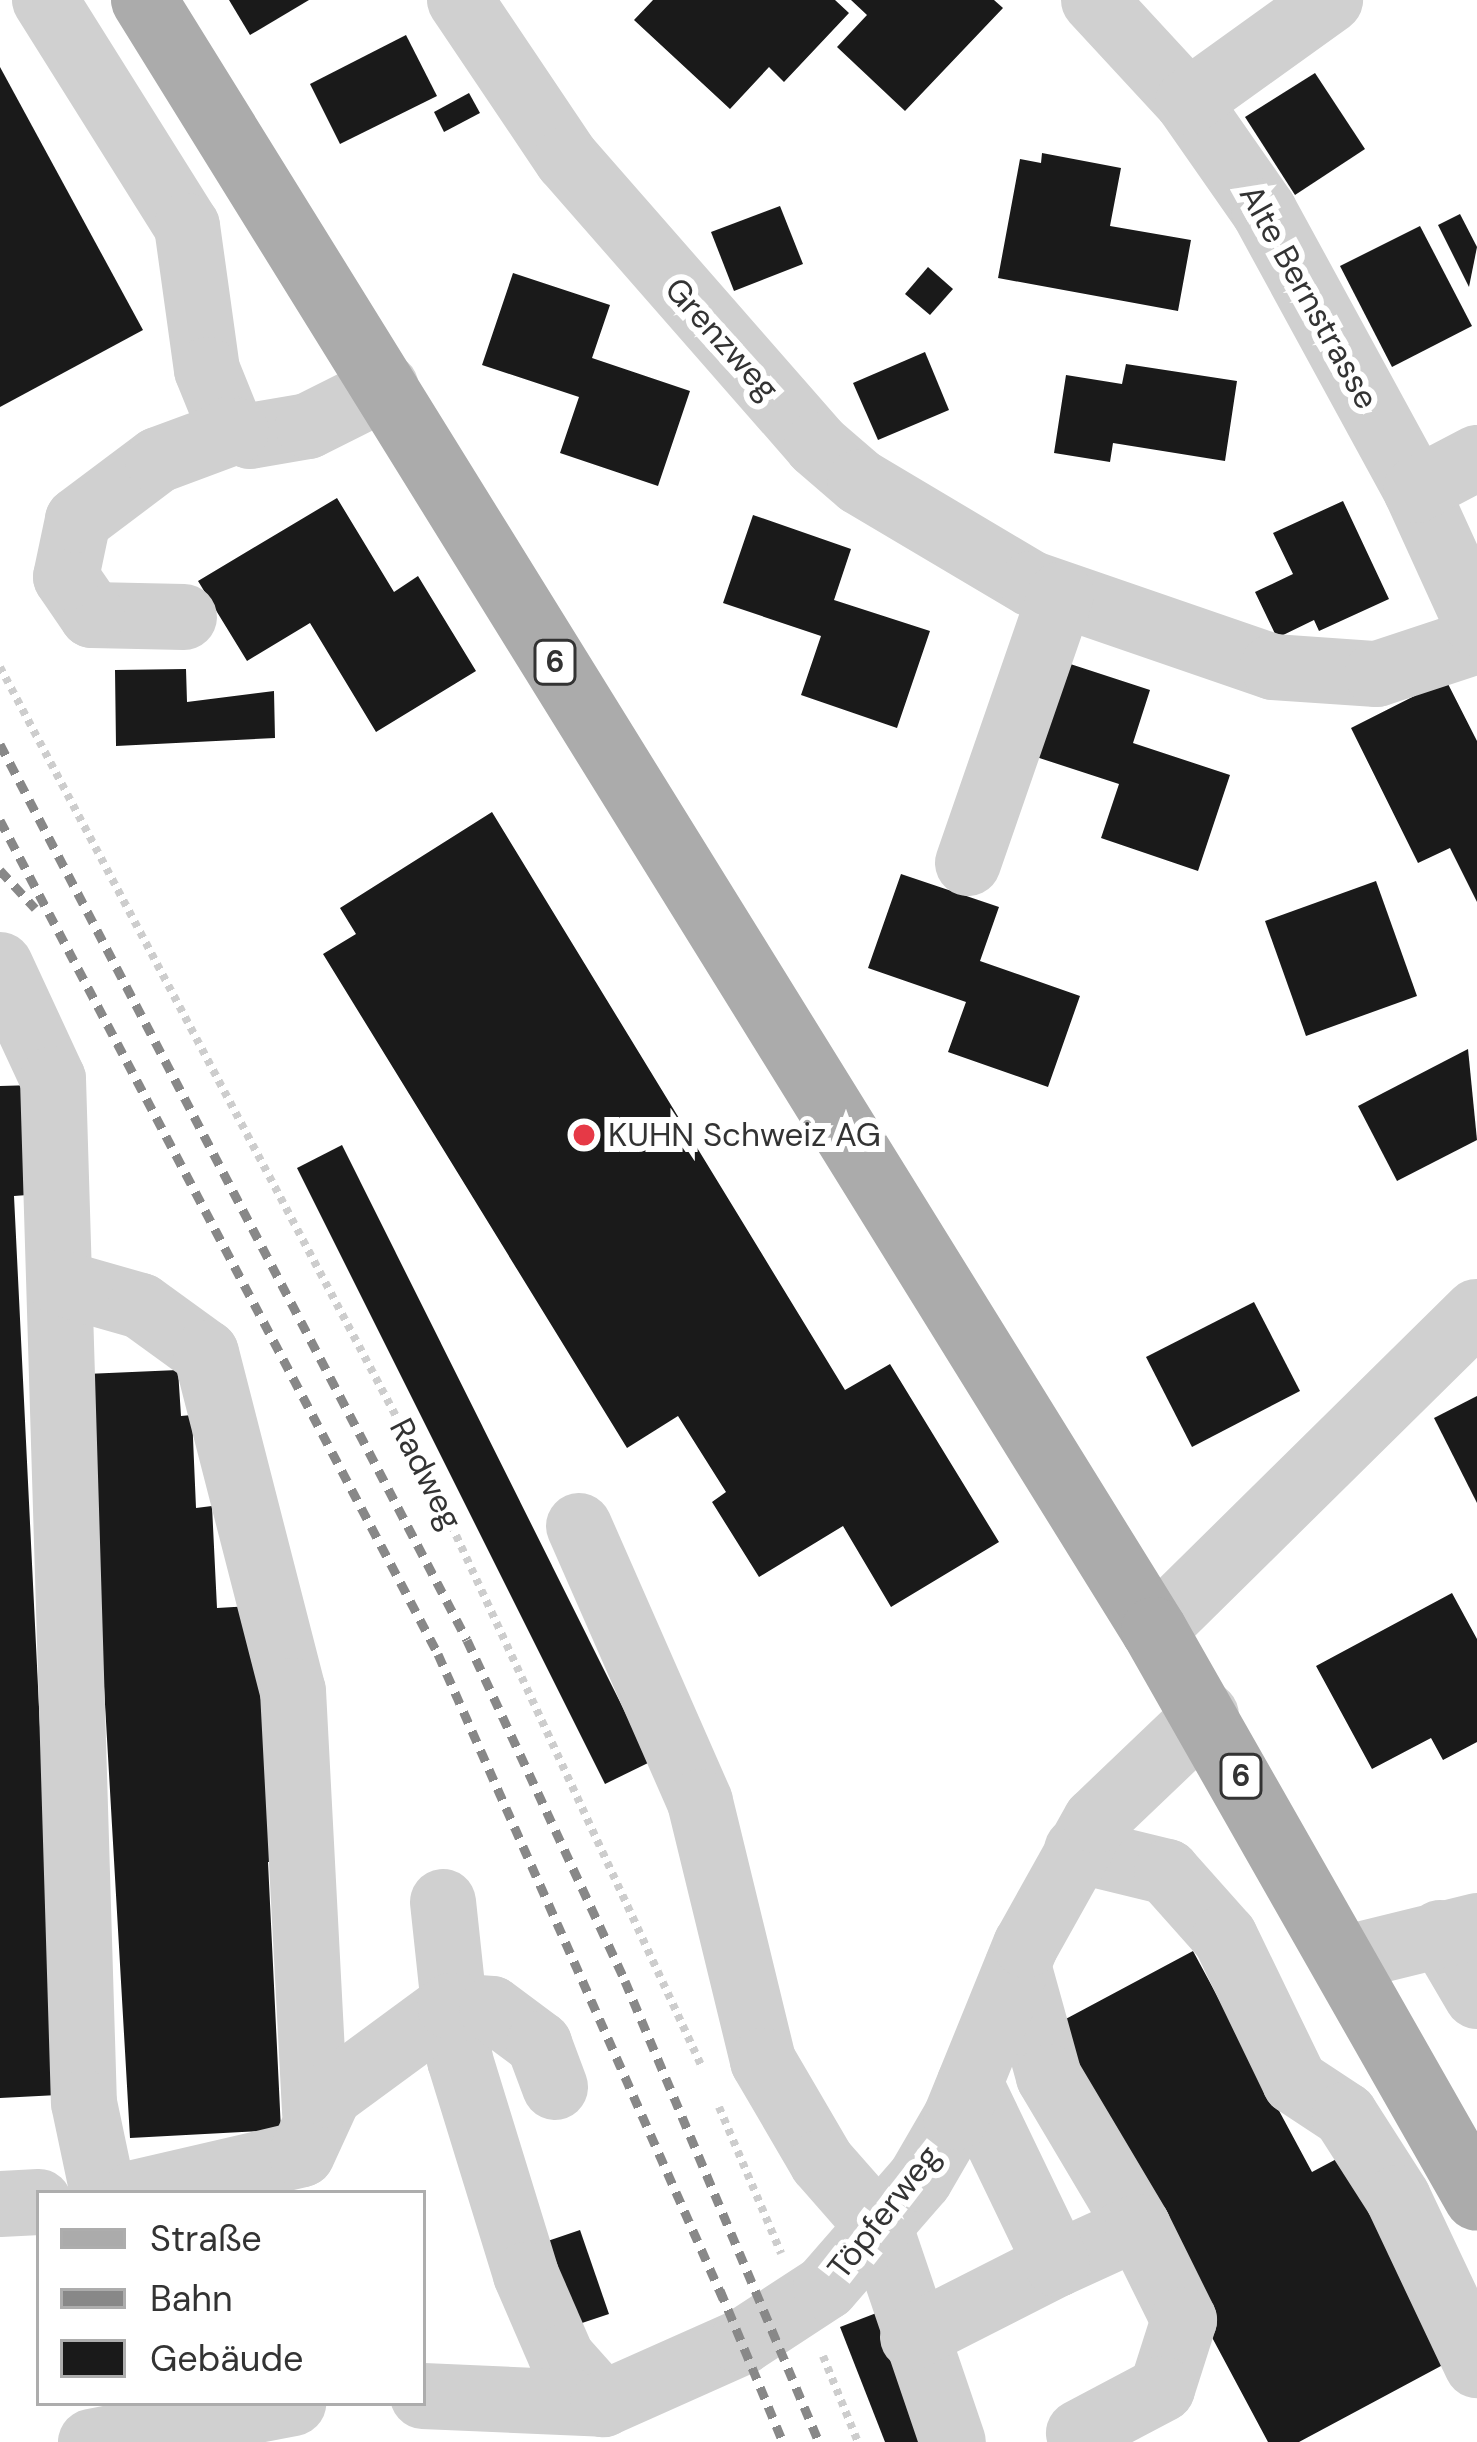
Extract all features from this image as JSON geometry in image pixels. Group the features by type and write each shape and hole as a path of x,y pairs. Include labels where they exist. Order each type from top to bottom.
{"main road":[{"name":"6","path":"144,0 1154,1630 1347,1958 1477,2198"}],"street":[{"path":"45,0 187,226 207,370 236,431"},
{"name":"Grenzweg","path":"460,0 567,159 817,445 860,482 1061,595 1273,667 1340,675 1417,664 1477,641"},
{"name":"Alte Bernstrasse","path":"1094,0 1188,102 1264,212 1416,490 1477,624"},
{"path":"1188,102 1330,0"},
{"path":"184,617 92,615 66,577 78,520 158,460 236,431 274,435 326,420 386,387"},
{"path":"1416,490 1477,458"},
{"path":"968,862 1061,595"},
{"path":"0,964 53,1079 83,2079 102,2190"},
{"path":"60,1282 141,1306 206,1353 293,1691 315,2113 310,2141 285,2164 151,2190"},
{"path":"1154,1630 1477,1312"},
{"path":"579,1526 700,1802 763,2061 822,2162 880,2228 913,2337 953,2442"},
{"name":"Töpferweg","path":"578,2418 803,2305 880,2228 920,2179 970,2083 1018,1965 1077,1850 1135,1774 1205,1715"},
{"path":"1077,1850 1167,1872 1225,1937 1295,2082 1345,2115 1398,2198 1477,2365"},
{"path":"426,2396 578,2418 562,2358 526,2275 450,2006 443,1902"},
{"path":"1347,1958 1458,1929 1477,1996"},
{"path":"1018,1965 1049,2077 1138,2227 1184,2320 1162,2389 1079,2433"},
{"path":"315,2113 450,2006 492,2009 538,2044 555,2087"},
{"path":"970,2083 1057,2264"},
{"path":"0,2204 36,2202"},
{"path":"913,2337 1138,2227"},
{"path":"116,2426 269,2406"}],"path":[{"name":"Radweg","path":"0,668 436,1492 708,2080"},
{"path":"715,2096 858,2442"}],"building":[{"path":"229,0 309,0 250,35"},
{"path":"653,0 835,0 849,13 784,82 769,67 730,109 634,20"},
{"path":"851,0 994,0 1003,8 905,111 837,47 867,15"},
{"path":"406,35 437,96 340,144 310,84"},
{"path":"0,67 143,330 0,407"},
{"path":"1315,73 1365,149 1295,195 1245,117"},
{"path":"469,93 480,113 444,132 434,112"},
{"path":"1042,153 1121,168 1110,226 1191,240 1178,311 998,278 1020,159 1041,163"},
{"path":"780,206 803,264 734,291 711,232"},
{"path":"1460,214 1477,247 1469,287 1438,225"},
{"path":"1420,226 1472,326 1392,367 1340,266"},
{"path":"928,267 953,289 930,315 905,294"},
{"path":"513,273 610,305 592,358 690,391 658,486 560,453 579,397 482,365"},
{"path":"925,352 949,410 878,440 853,383"},
{"path":"1126,364 1237,381 1225,461 1113,443 1110,462 1054,453 1066,375 1122,384"},
{"path":"337,498 394,592 418,576 476,671 376,732 310,623 247,661 198,581"},
{"path":"1343,501 1389,599 1319,631 1314,620 1277,638 1255,592 1293,574 1273,533"},
{"path":"753,515 851,549 834,600 930,631 897,728 801,695 821,636 723,603"},
{"path":"1055,659 1150,690 1133,743 1230,775 1198,871 1101,838 1119,784 1024,753"},
{"path":"186,669 187,702 274,691 275,738 116,746 115,670"},
{"path":"1446,680 1477,741 1477,902 1450,848 1418,863 1351,728"},
{"path":"492,812 845,1390 890,1364 999,1542 891,1607 843,1526 759,1577 712,1502 726,1492 678,1416 627,1448 323,954 356,934 340,908"},
{"path":"901,874 999,907 980,961 1080,996 1048,1087 948,1052 966,1002 868,968"},
{"path":"1376,881 1417,996 1306,1036 1265,921"},
{"path":"1468,1049 1477,1140 1397,1181 1358,1106"},
{"path":"35,1085 41,1194 14,1196 58,2095 0,2098 0,1086"},
{"path":"342,1145 650,1762 605,1784 297,1168"},
{"path":"1254,1302 1300,1391 1192,1447 1146,1357"},
{"path":"178,1370 181,1416 192,1415 196,1508 212,1506 217,1608 251,1606 285,1861 268,1862 281,2130 130,2138 86,1374"},
{"path":"1477,1396 1477,1503 1434,1418"},
{"path":"1452,1593 1477,1639 1477,1742 1443,1760 1431,1738 1372,1769 1316,1666"},
{"path":"1193,1951 1312,2172 1344,2155 1454,2359 1299,2442 1268,2442 1047,2029"},
{"path":"580,2230 609,2314 558,2331 530,2247"},
{"path":"879,2312 930,2442 885,2442 840,2327"}],"railway":[{"path":"0,744 467,1640 625,1981 819,2442"},
{"path":"0,820 438,1654 725,2303"},
{"path":"0,870 35,908"},
{"path":"720,2290 783,2442"}],"place":[{"name":"KUHN Schweiz AG","path":"584,1135"}]}
